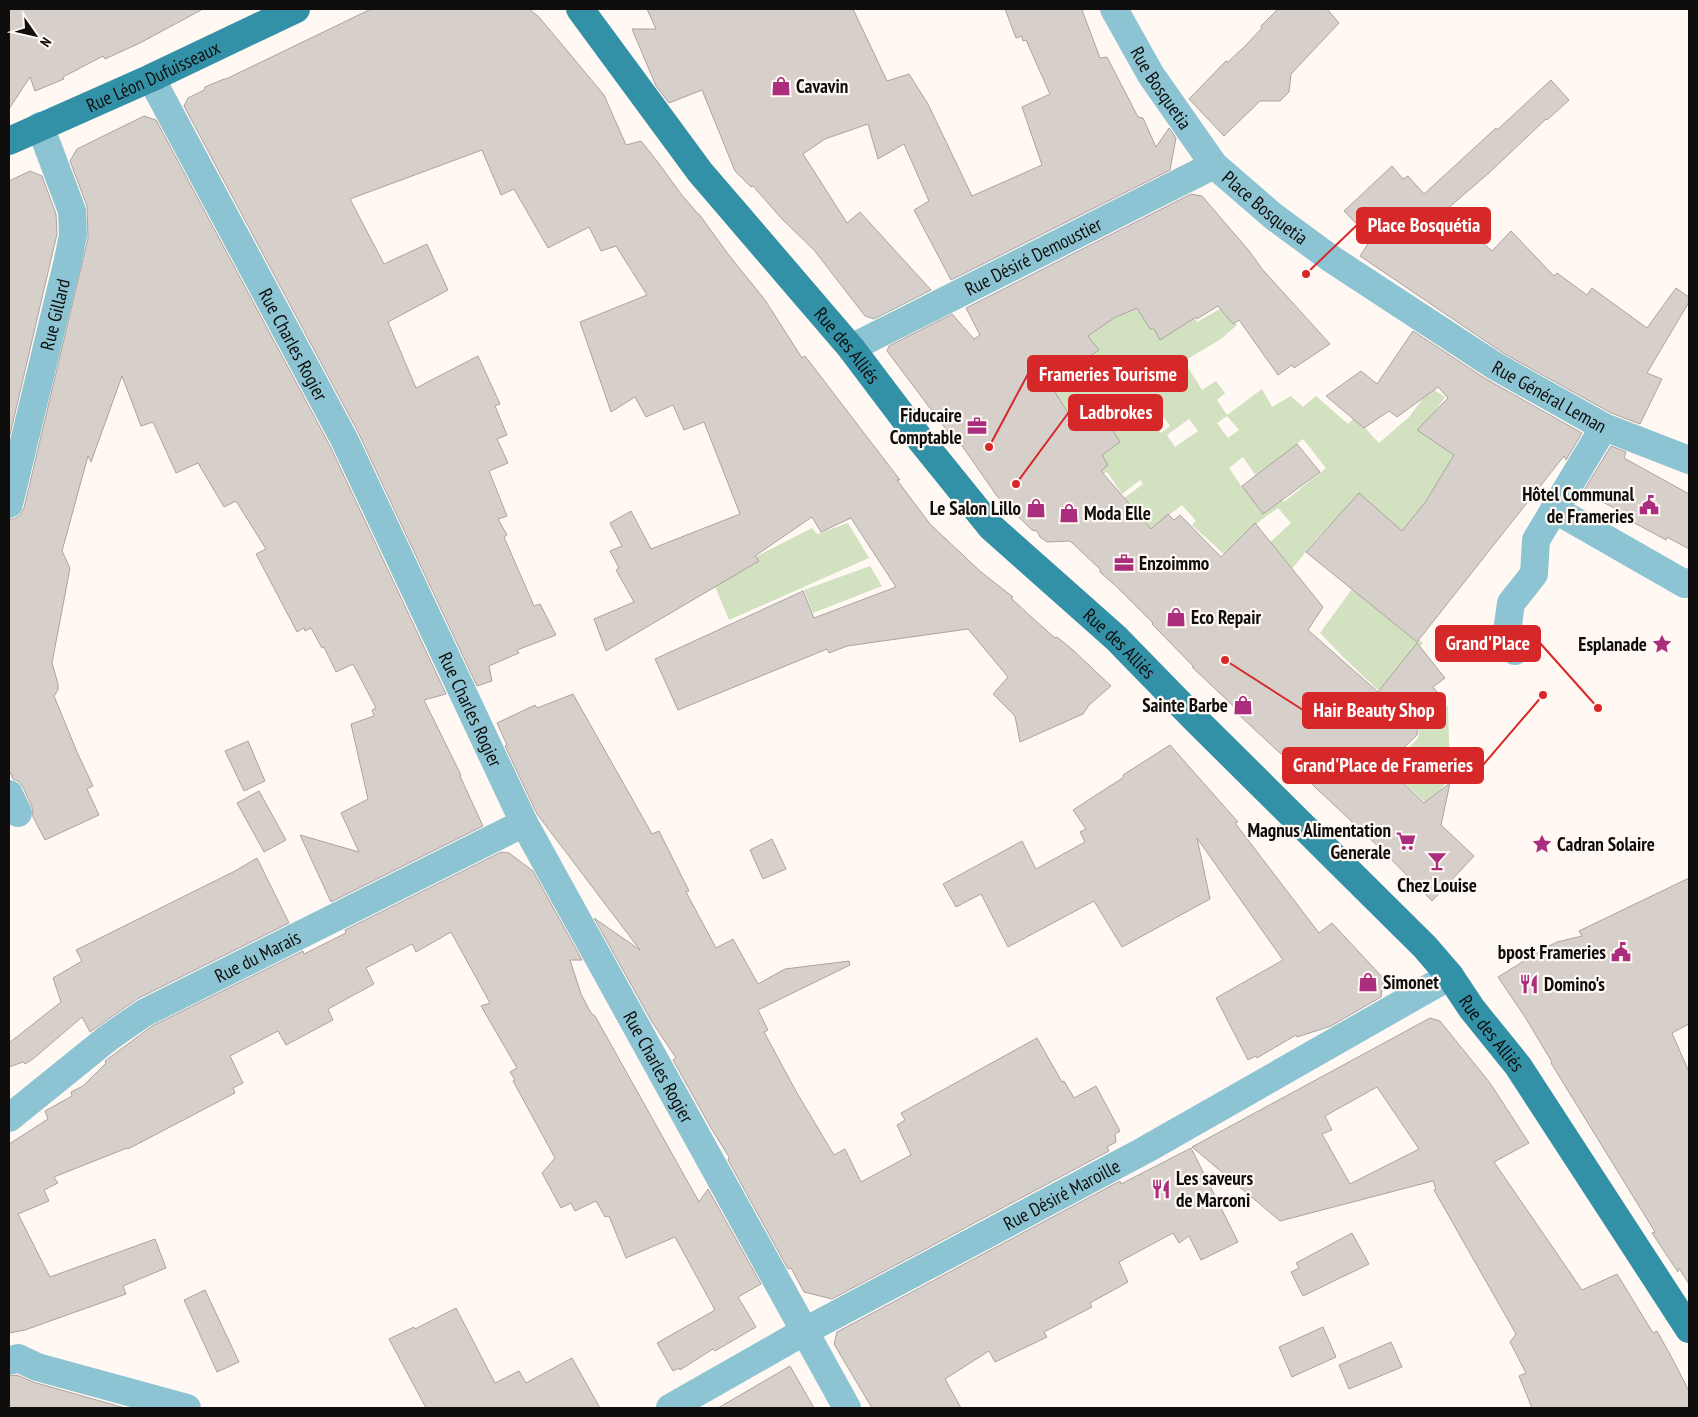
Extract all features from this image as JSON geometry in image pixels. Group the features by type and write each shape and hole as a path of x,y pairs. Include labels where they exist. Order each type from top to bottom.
{"main road":[{"name":"Rue Léon Dufuisseaux","path":"9,141 152,78 296,9"},
{"name":"Rue des Alliés","path":"580,9 700,172 851,348 919,438 991,527 1116,638 1425,947 1450,976 1472,1008 1518,1066 1689,1329"}],"street":[{"name":"Rue Bosquetia","path":"1114,9 1151,75 1214,165"},
{"name":"Rue Charles Rogier","path":"152,78 344,439 524,823 847,1408"},
{"name":"Rue Gillard","path":"9,504 73,235 72,211 40,126"},
{"name":"Rue Désiré Demoustier","path":"851,348 1214,165"},
{"name":"Place Bosquetia","path":"1214,165 1279,221 1330,258 1417,315"},
{"name":"Rue Général Leman","path":"1417,315 1495,366 1604,427 1689,460"},
{"path":"1515,651 1507,632 1512,603 1534,574 1536,540 1604,427"},
{"path":"1554,509 1685,584 1689,582"},
{"name":"Rue du Marais","path":"9,1118 108,1038 144,1013 524,823"},
{"name":"Rue Désiré Maroille","path":"670,1408 805,1331 1145,1150 1450,976"},
{"path":"9,1361 18,1358 37,1367 187,1408"}],"green space":[{"path":"1144,305 1144,317 1152,330 1190,308 1197,322 1223,307 1237,325 1221,339 1184,361 1202,390 1216,381 1225,393 1217,400 1227,415 1262,389 1272,407 1291,396 1303,407 1316,396 1348,424 1355,417 1379,443 1409,417 1431,388 1445,397 1422,430 1458,455 1405,536 1337,518 1317,538 1291,570 1266,546 1291,523 1278,508 1261,520 1225,555 1192,525 1196,521 1182,505 1137,540 1112,507 1143,484 1140,480 1122,494 1107,472 1081,488 1093,436 1080,418 1070,425 1006,326 1105,322","holes":["1227,416 1239,430 1228,438 1217,423","1164,417 1170,426 1161,433 1155,424","1189,419 1198,431 1175,447 1167,435","1303,439 1326,468 1284,502 1260,473","1243,457 1256,476 1242,487 1229,468"]},
{"path":"848,523 869,558 729,620 712,579 812,528 817,534"},
{"path":"1386,542 1423,551 1377,609 1423,643 1380,692 1320,633"},
{"path":"870,566 882,586 813,613 804,590"},
{"path":"1448,705 1450,778 1428,805 1389,769 1418,738 1419,729"}],"building":[{"path":"9,9 203,9 140,43 105,59 103,56 63,77 64,79 35,91 30,77 9,109"},
{"path":"371,9 529,9 539,17 604,95 626,145 641,141 765,300 802,358 805,356 900,480 897,480 930,524 981,572 1013,597 1011,598 1027,613 1055,638 1057,637 1073,650 1111,686 1089,705 1083,714 1020,742 1015,716 993,694 1008,677 968,629 847,646 829,653 827,649 678,710 655,659 803,591 814,618 896,587 851,518 821,532 812,517 755,556 759,561 606,651 594,619 634,602 616,570 619,568 610,551 622,546 610,523 631,511 651,549 740,514 704,422 684,430 673,405 646,417 635,397 611,412 580,322 647,295 616,246 601,251 589,227 548,248 514,189 501,195 482,150 350,199 384,264 427,244 448,290 388,322 416,388 478,356 500,404 495,406 507,435 497,439 508,463 489,471 507,516 498,519 507,535 504,537 534,606 540,604 556,635 517,650 519,653 489,666 492,681 477,686 358,432 184,106 188,98 204,90 205,87 226,79"},
{"path":"647,9 853,9 887,81 909,74 928,104 972,196 1042,165 1022,107 1050,94 1026,40 1023,41 1022,36 1016,38 1005,9 1085,9 1082,10 1100,58 1107,57 1138,117 1143,118 1156,147 1169,128 1176,138 1170,170 951,280 914,210 929,201 904,144 878,159 868,124 825,139 803,154 847,223 860,212 931,290 874,319 865,316 814,250 782,219 753,186 751,187 735,171 702,90 669,103 656,86 632,29 656,29"},
{"path":"1278,9 1327,9 1339,23 1291,74 1289,92 1280,101 1260,101 1224,136 1189,99 1226,61 1228,62 1244,47"},
{"path":"1551,80 1569,100 1446,210 1492,251 1511,231 1554,276 1557,273 1587,295 1592,288 1647,328 1676,288 1689,297 1689,302 1647,373 1662,379 1640,424 1611,413 1503,353 1360,256 1371,239 1344,211 1392,166 1403,179 1408,176 1424,194"},
{"path":"144,116 156,120 330,446 446,694 424,700 461,775 483,826 331,902 300,835 359,852 341,813 368,799 351,724 374,716 372,710 376,708 353,664 336,672 324,647 322,648 311,628 305,631 304,628 297,632 256,554 266,549 236,501 224,507 198,463 176,473 153,422 141,426 122,376 91,462 88,456 62,551 70,568 52,663 58,684 58,690 54,696 93,786 87,789 99,815 45,840 33,817 32,807 23,787 18,781 13,779 9,770 9,519 14,519 20,515 24,508 88,238 87,206 70,161 77,149"},
{"path":"30,171 42,176 56,214 57,234 9,439 9,181"},
{"path":"1191,194 1202,196 1250,252 1262,269 1330,344 1294,368 1292,365 1278,375 1239,320 1233,324 1218,306 1197,319 1196,317 1160,340 1154,329 1150,329 1137,308 1114,318 1088,336 1099,350 1050,384 1076,426 1101,411 1120,442 1102,455 1108,465 1101,471 1151,529 1168,514 1174,520 1180,515 1221,557 1255,523 1323,607 1308,630 1378,692 1417,643 1445,678 1433,687 1446,703 1418,725 1417,735 1385,766 1424,803 1450,783 1441,825 1474,856 1432,901 1381,849 1299,772 1306,766 1281,754 1239,715 1244,716 1192,667 1194,667 1153,623 1070,541 1047,542 997,496 951,430 948,432 887,351 889,346 952,314 974,339 980,335 966,308"},
{"path":"1413,331 1486,379 1582,433 1566,460 1564,456 1417,642 1306,552 1359,493 1402,531 1426,501 1454,455 1417,430 1448,398 1438,387 1397,417 1389,411 1364,428 1326,396 1361,371 1377,384"},
{"path":"1297,444 1320,472 1263,514 1242,486"},
{"name":"Hôtel Communal de Frameries","path":"1611,446 1626,452 1624,458 1689,494 1689,549 1667,537 1666,540 1621,516 1622,512 1595,498 1583,498 1581,495"},
{"path":"573,694 652,834 659,831 689,891 686,892 716,948 733,939 758,984 785,969 849,961 850,965 758,1010 768,1030 764,1032 834,1155 845,1149 861,1182 911,1155 897,1125 905,1120 901,1113 1037,1038 1062,1082 1064,1081 1074,1098 1096,1086 1120,1131 1115,1134 1116,1142 1107,1147 1109,1151 832,1299 804,1292 791,1268 788,1269 728,1160 729,1157 673,1060 676,1058 652,1022 594,918 640,950 537,814 505,746 507,745 497,723 535,705 537,708"},
{"path":"248,741 265,781 244,791 225,751"},
{"path":"1170,745 1238,822 1235,823 1319,933 1332,923 1384,979 1381,997 1331,1026 1297,1037 1296,1035 1257,1058 1256,1056 1248,1060 1216,998 1283,960 1197,838 1210,899 1122,947 1094,901 1008,947 981,894 956,907 943,884 1022,841 1036,869 1085,842 1080,832 1086,829 1073,810"},
{"path":"259,791 286,840 264,852 237,803"},
{"path":"772,839 786,869 763,879 750,850"},
{"path":"501,852 509,853 533,871 582,960 570,960 581,994 591,1013 595,1016 699,1202 708,1189 761,1284 738,1297 756,1327 715,1351 713,1349 680,1370 679,1368 673,1371 657,1343 715,1310 675,1237 626,1258 609,1216 605,1217 596,1201 575,1211 571,1203 561,1208 542,1173 555,1158 513,1081 515,1080 510,1072 517,1068 481,1006 490,1003 451,932 416,952 412,944 366,968 374,984 328,1009 333,1020 286,1045 278,1031 230,1056 243,1083 233,1088 235,1093 128,1149 54,1177 58,1183 44,1190 49,1201 18,1214 50,1277 155,1239 166,1268 123,1286 126,1294 25,1330 9,1333 9,1144 48,1119 45,1111 72,1096 71,1092 83,1086 106,1063 105,1061 152,1026 303,951 304,954 346,933 345,930"},
{"path":"257,858 289,923 137,999 90,1032 82,1017 33,1059 25,1064 23,1062 9,1067 9,1043 61,1002 53,978 82,961 76,950 235,871"},
{"path":"1689,878 1689,1024 1672,1033 1689,1072 1689,1284 1679,1268 1678,1272 1652,1233 1655,1232 1551,1063 1525,1017 1498,977 1545,948 1557,942 1582,936 1579,931"},
{"path":"1430,1018 1440,1021 1490,1083 1529,1143 1494,1162 1582,1290 1617,1274 1653,1333 1657,1331 1672,1358 1689,1391 1689,1408 1532,1408 1519,1376 1526,1373 1510,1342 1516,1334 1434,1190 1436,1189 1433,1181 1280,1221 1192,1147","holes":["1377,1087 1419,1149 1350,1184 1322,1134 1332,1130 1325,1116"]},
{"path":"1191,1148 1238,1242 1201,1260 1189,1236 1179,1243 1173,1233 1119,1262 1128,1282 1090,1303 1092,1307 1044,1332 1047,1337 995,1362 989,1351 945,1379 961,1408 872,1408 834,1344 837,1332 1120,1181 1121,1184"},
{"path":"1352,1233 1369,1264 1303,1296 1291,1272 1299,1268 1296,1263"},
{"path":"205,1290 239,1362 217,1372 184,1300"},
{"path":"456,1308 495,1383 519,1371 526,1383 572,1358 600,1408 426,1408 389,1339 414,1327 415,1329"},
{"path":"1323,1327 1336,1357 1292,1377 1279,1347"},
{"path":"1391,1342 1402,1367 1349,1389 1339,1365"},
{"path":"790,1366 814,1408 718,1408"},
{"path":"17,1375 33,1382 125,1408 9,1408 9,1376"}],"place":[{"name":"Cavavin","path":"781,86"},
{"name":"Place Bosquétia","path":"1306,274"},
{"name":"Fiducaire Comptable","path":"977,426"},
{"name":"Frameries Tourisme","path":"989,447"},
{"name":"Ladbrokes","path":"1016,484"},
{"name":"Hôtel Communal de Frameries","path":"1649,505"},
{"name":"Le Salon Lillo","path":"1036,508"},
{"name":"Moda Elle","path":"1069,513"},
{"name":"Enzoimmo","path":"1124,563"},
{"name":"Eco Repair","path":"1176,617"},
{"name":"Esplanade","path":"1662,644"},
{"name":"Hair Beauty Shop","path":"1225,660"},
{"name":"Grand'Place de Frameries","path":"1543,695"},
{"name":"Sainte Barbe","path":"1243,705"},
{"name":"Grand'Place","path":"1598,708"},
{"name":"Magnus Alimentation Generale","path":"1406,841"},
{"name":"Cadran Solaire","path":"1542,844"},
{"name":"Chez Louise","path":"1437,861"},
{"name":"bpost Frameries","path":"1621,952"},
{"name":"Simonet","path":"1368,982"},
{"name":"Domino's","path":"1529,984"},
{"name":"Les saveurs de Marconi","path":"1161,1189"}]}
